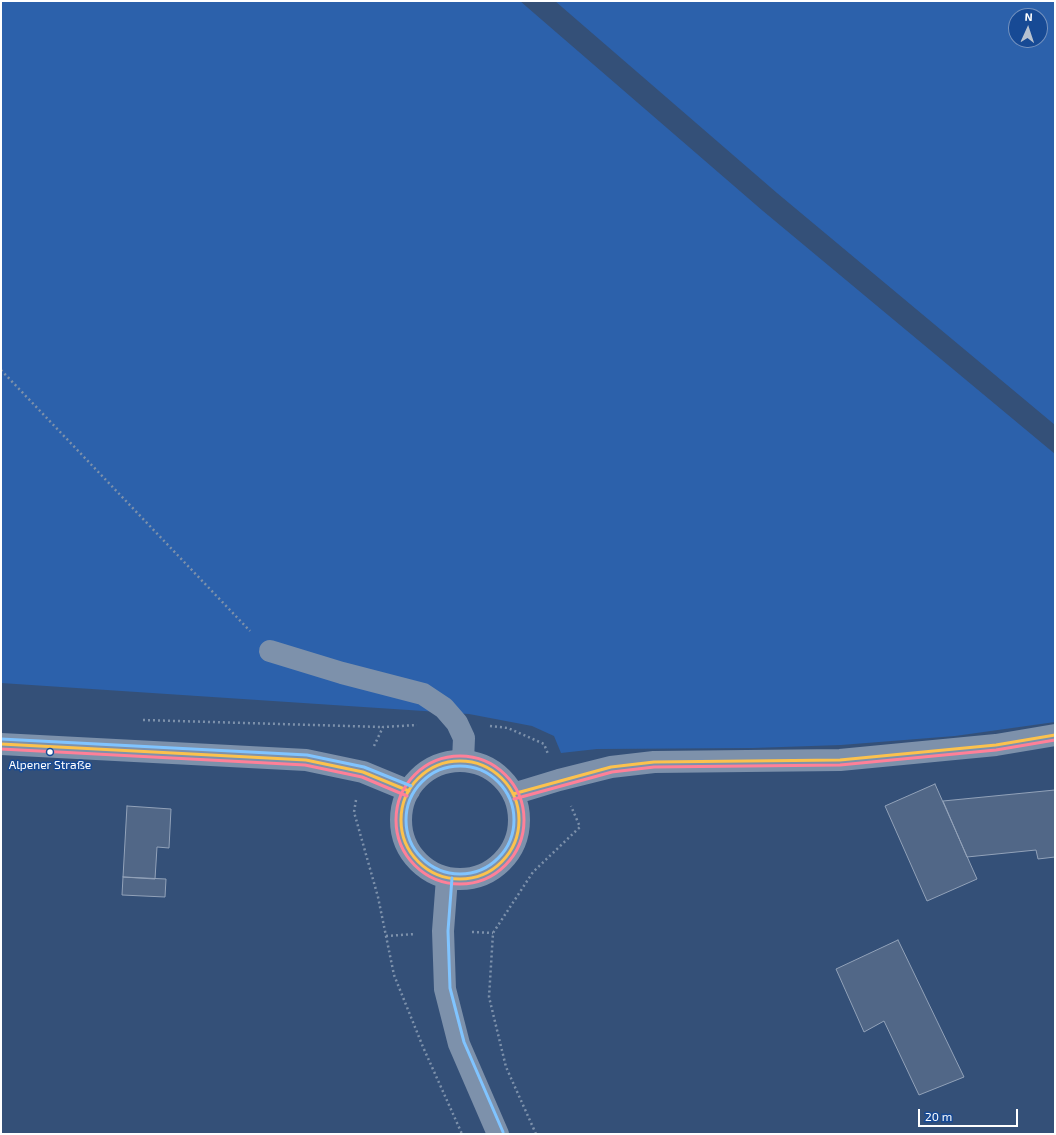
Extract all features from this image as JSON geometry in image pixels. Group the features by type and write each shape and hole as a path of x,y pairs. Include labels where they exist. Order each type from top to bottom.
{"street":[{"path":"270,651 342,674 423,694 444,708 456,723 464,738 462,761"},
{"path":"513,794 559,780 611,767 654,762 840,760 996,745 1055,735"},
{"path":"1,744 306,760 363,772 409,791"},
{"path":"462,761 478,764 492,770 504,781 513,794 518,812 518,830 512,848 501,862 486,873 468,878 447,878 432,872 417,861 406,845 401,827 402,808 409,791 419,778 432,768 446,762 462,761"},
{"path":"447,878 443,931 445,989 459,1044 498,1134"}],"path":[{"path":"1,370 270,651"},
{"path":"136,720 383,727 456,723 508,728 544,744 580,827 533,872 493,933 489,997 506,1067 536,1134"},
{"path":"383,727 363,772 354,812 378,896 394,975 422,1047 462,1134"}],"shaded area":[{"path":"1,1 520,1 763,211 1055,454 1055,722 955,736 841,745 753,748 597,749 561,753 554,736 532,726 469,714 1,683"},
{"path":"555,1 1055,1 1055,425 777,193"}],"building":[{"path":"935,784 977,879 927,901 885,806"},
{"path":"1055,790 1055,857 1038,859 1036,850 967,857 943,801"},
{"path":"127,806 171,809 169,848 157,847 155,879 123,877"},
{"path":"123,877 166,879 165,897 122,895"},
{"path":"898,940 964,1077 919,1095 884,1021 864,1032 836,969"}],"transit line":[{"path":"513,794 611,767 654,762 840,760 996,745 1055,735"},
{"path":"1,739 307,755 364,767 411,786"},
{"path":"514,799 612,772 654,767 840,765 996,750 1055,740"},
{"path":"1,744 306,760 363,772 409,791"},
{"path":"1,749 305,765 362,777 407,796"},
{"path":"460,756 484,761 505,775 519,796 524,820 519,844 505,865 484,879 460,884 436,879 415,865 401,844 396,820 401,796 415,775 436,761 460,756"},
{"path":"460,761 482,766 493,771 509,787 514,798 519,820 514,842 509,853 493,869 482,874 460,879 438,874 427,869 411,853 406,842 401,820 406,798 411,787 427,771 438,766 460,761"},
{"path":"460,766 481,770 498,782 510,799 514,820 510,841 498,858 481,870 460,874 439,870 422,858 410,841 406,820 410,799 422,782 439,770 460,766"},
{"path":"452,878 448,931 450,988 464,1042 503,1132"}],"place":[{"name":"Alpener Straße","path":"50,752"}]}
